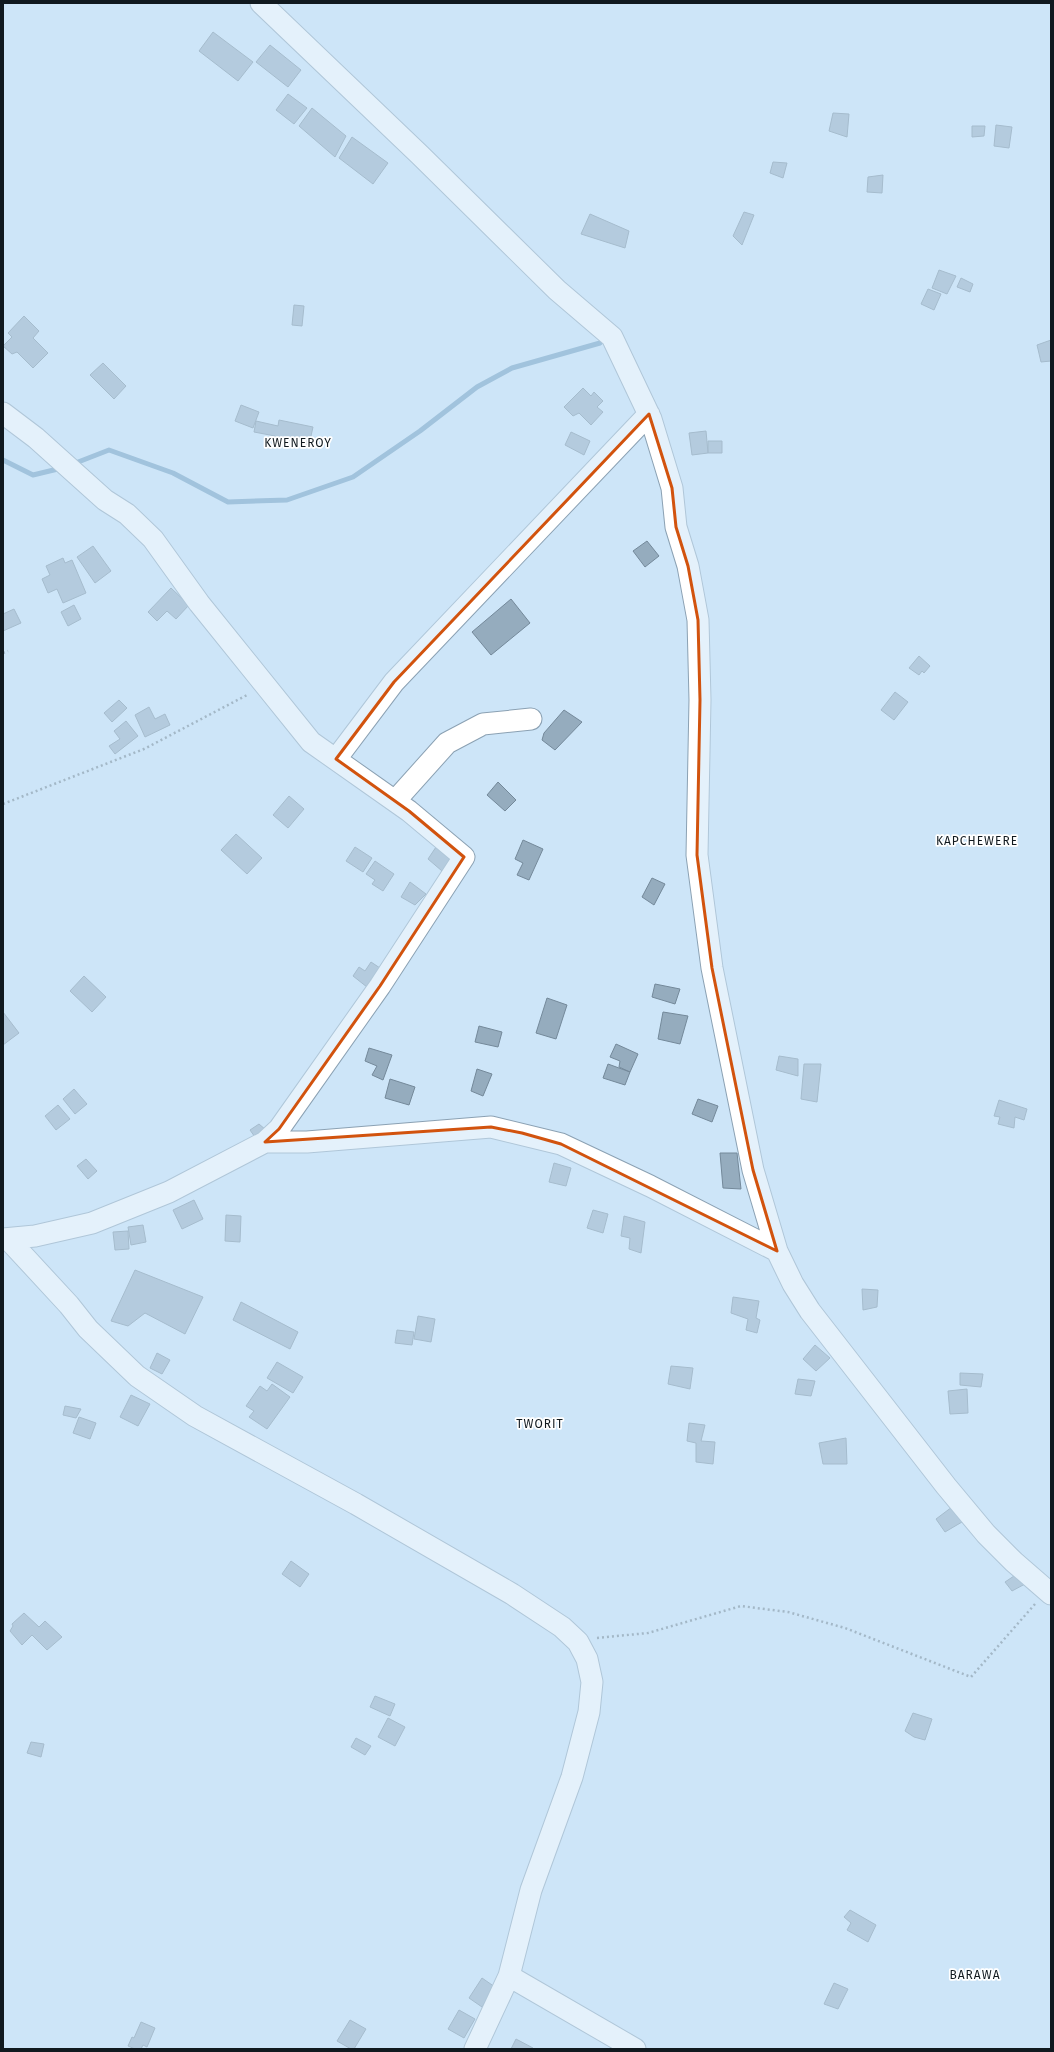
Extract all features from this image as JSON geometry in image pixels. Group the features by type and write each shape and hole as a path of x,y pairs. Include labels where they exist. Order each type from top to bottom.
{"street":[{"path":"261,3 425,160 557,290 612,337 648,414 672,488 676,527 688,566 698,620 700,700 697,855 705,924 722,1020 753,1170 777,1251 793,1284 810,1311 946,1486 992,1539 1049,1592"},
{"path":"3,413 58,458 104,500 127,514 153,539 199,603 311,742 395,801 464,857 380,986 279,1129 265,1142 169,1192 92,1223 35,1236 6,1239"},
{"path":"336,759 394,682 648,414"},
{"path":"395,801 447,743 483,724 531,719"},
{"path":"265,1142 307,1142 491,1127 522,1133 561,1144 650,1186 777,1251"},
{"path":"6,1239 70,1305 88,1329 137,1376 195,1416 356,1504 512,1594 562,1627 578,1642 587,1659 592,1682 589,1712 572,1777 531,1890 509,1976 475,2049"},
{"path":"509,1976 635,2049"}],"path":[{"path":"3,653 8,651"},
{"path":"3,804 144,749 265,685"},
{"path":"578,1642 592,1638 648,1633 741,1606 788,1612 845,1628 971,1677 1049,1592"}],"highlighted area":[{"path":"649,414 672,488 676,527 688,566 698,620 700,700 697,855 712,968 753,1170 777,1251 561,1144 522,1133 491,1127 265,1142 279,1129 380,986 464,857 409,811 336,759 394,682"}],"building":[{"path":"213,32 253,62 238,81 199,51"},
{"path":"270,45 301,70 288,87 256,62"},
{"path":"288,94 307,108 294,124 276,110"},
{"path":"312,108 346,136 335,157 299,126"},
{"path":"833,113 849,114 847,137 829,131"},
{"path":"996,125 1012,127 1009,148 994,146"},
{"path":"972,126 985,126 984,136 972,137"},
{"path":"352,137 388,163 373,184 339,158"},
{"path":"773,162 787,163 783,178 770,173"},
{"path":"883,175 882,193 867,192 868,177"},
{"path":"744,212 754,215 742,245 733,236"},
{"path":"590,214 629,231 625,248 581,234"},
{"path":"939,270 956,276 947,294 932,288"},
{"path":"961,278 973,284 970,292 957,287"},
{"path":"928,289 941,294 934,310 921,304"},
{"path":"294,305 304,306 302,326 292,325"},
{"path":"24,316 39,331 33,338 48,353 33,368 17,352 12,354 3,346 12,337 8,333"},
{"path":"1051,340 1051,361 1041,362 1037,345"},
{"path":"103,363 126,386 114,399 90,375"},
{"path":"583,388 591,396 594,392 603,401 597,407 603,412 591,425 579,413 573,416 564,407"},
{"path":"241,405 259,412 253,428 235,421"},
{"path":"279,420 313,427 309,445 274,438 275,436 254,432 256,421 278,426"},
{"path":"706,431 708,453 692,455 689,433"},
{"path":"571,432 590,441 584,455 565,445"},
{"path":"708,441 722,441 722,453 708,453"},
{"path":"647,541 659,556 645,567 633,551"},
{"path":"93,546 111,571 95,583 77,557"},
{"path":"63,558 65,563 72,560 86,593 63,603 57,589 48,593 42,579 50,575 46,566"},
{"path":"171,588 189,605 176,619 167,611 157,621 148,612"},
{"path":"511,599 530,623 491,655 472,632"},
{"path":"74,605 81,619 68,626 61,612"},
{"path":"14,609 21,623 3,631 3,614"},
{"path":"919,656 930,666 924,673 922,671 919,675 909,668"},
{"path":"895,692 908,702 894,720 881,710"},
{"path":"119,700 127,708 112,722 104,713"},
{"path":"149,707 155,719 165,714 170,725 145,737 135,715"},
{"path":"564,710 582,722 555,750 542,740 544,733"},
{"path":"126,721 138,736 115,754 109,746 120,739 114,731"},
{"path":"498,782 516,800 505,811 487,795"},
{"path":"289,796 304,809 288,828 273,815"},
{"path":"236,834 262,858 247,874 221,850"},
{"path":"523,840 543,849 529,880 517,875 523,863 515,859"},
{"path":"438,844 455,857 442,871 428,859"},
{"path":"355,847 372,858 363,872 346,861"},
{"path":"375,861 394,874 383,891 372,884 375,880 366,874"},
{"path":"652,878 665,884 654,905 642,897"},
{"path":"410,882 426,894 415,905 401,897"},
{"path":"371,962 386,972 372,991 353,976 359,967 365,971"},
{"path":"84,976 106,997 92,1012 70,991"},
{"path":"655,984 680,989 675,1004 652,997"},
{"path":"547,998 567,1005 556,1039 536,1033"},
{"path":"3,1012 19,1033 3,1045"},
{"path":"663,1012 688,1016 680,1044 658,1039"},
{"path":"479,1026 502,1032 498,1047 475,1042"},
{"path":"616,1044 638,1054 630,1072 619,1067 620,1061 610,1057"},
{"path":"369,1048 392,1055 383,1080 372,1075 377,1066 365,1061"},
{"path":"779,1056 798,1059 798,1076 776,1070"},
{"path":"608,1064 630,1072 625,1085 603,1078"},
{"path":"804,1064 821,1064 817,1102 801,1099"},
{"path":"477,1069 492,1074 483,1096 471,1091"},
{"path":"390,1079 415,1087 409,1105 385,1098"},
{"path":"74,1089 87,1104 75,1114 63,1099"},
{"path":"698,1099 718,1106 712,1122 692,1114"},
{"path":"999,1100 1027,1109 1024,1120 1015,1117 1014,1128 998,1124 1000,1117 994,1116"},
{"path":"58,1105 70,1119 56,1130 45,1116"},
{"path":"259,1124 266,1130 257,1140 250,1130"},
{"path":"720,1153 737,1153 741,1189 723,1188"},
{"path":"86,1159 97,1171 88,1179 77,1166"},
{"path":"554,1163 571,1168 566,1186 549,1182"},
{"path":"194,1200 203,1219 182,1229 173,1210"},
{"path":"593,1210 608,1214 603,1233 587,1228"},
{"path":"226,1215 241,1216 240,1242 225,1241"},
{"path":"624,1216 645,1222 641,1253 629,1249 630,1238 621,1236"},
{"path":"143,1225 146,1242 131,1245 128,1227"},
{"path":"128,1231 129,1249 115,1250 113,1232"},
{"path":"135,1270 203,1297 185,1334 145,1313 128,1326 111,1321"},
{"path":"862,1289 878,1290 877,1307 863,1310"},
{"path":"733,1297 759,1301 756,1318 760,1320 757,1333 746,1330 748,1319 731,1313"},
{"path":"241,1302 298,1332 290,1349 233,1320"},
{"path":"418,1316 435,1319 431,1342 414,1339"},
{"path":"397,1330 414,1332 412,1345 395,1343"},
{"path":"815,1345 830,1358 816,1371 803,1359"},
{"path":"157,1353 170,1360 162,1374 150,1368"},
{"path":"277,1362 303,1377 293,1393 267,1378"},
{"path":"671,1366 693,1368 690,1389 668,1384"},
{"path":"960,1373 983,1374 981,1387 960,1385"},
{"path":"798,1379 815,1381 811,1396 795,1394"},
{"path":"272,1384 290,1397 267,1429 249,1417 254,1411 246,1406 260,1386 267,1391"},
{"path":"967,1389 968,1413 950,1414 948,1391"},
{"path":"131,1395 150,1404 138,1426 120,1417"},
{"path":"65,1406 81,1409 76,1418 63,1415"},
{"path":"79,1417 96,1423 90,1439 73,1433"},
{"path":"689,1423 705,1425 701,1441 715,1442 713,1464 696,1462 696,1443 687,1441"},
{"path":"846,1438 847,1464 823,1464 819,1443"},
{"path":"952,1507 962,1522 945,1532 936,1519"},
{"path":"291,1561 309,1574 300,1587 282,1574"},
{"path":"1017,1574 1025,1584 1012,1591 1005,1582"},
{"path":"24,1613 39,1627 45,1621 62,1637 47,1650 32,1635 22,1645 10,1631 13,1626 12,1624"},
{"path":"375,1696 395,1704 390,1716 370,1707"},
{"path":"913,1713 932,1719 925,1740 914,1737 905,1731"},
{"path":"388,1718 405,1727 395,1746 378,1737"},
{"path":"356,1738 371,1746 365,1755 351,1747"},
{"path":"31,1742 44,1744 41,1757 27,1753"},
{"path":"850,1910 876,1925 868,1942 847,1930 851,1923 844,1917"},
{"path":"482,1978 495,1987 482,2007 469,1998"},
{"path":"834,1983 848,1989 838,2009 824,2004"},
{"path":"459,2010 475,2019 464,2038 448,2029"},
{"path":"350,2020 366,2029 354,2049 351,2049 337,2041"},
{"path":"141,2022 155,2028 147,2047 143,2045 141,2049 135,2049 128,2046 132,2037 134,2038"},
{"path":"516,2039 533,2048 511,2049"}],"waterway":[{"path":"73,464 109,450 173,473 228,502 287,500 353,477 420,431 477,387 512,368 600,343"},
{"path":"3,460 33,475 62,468"}],"district":[{"name":"KWENEROY","path":"298,443"},
{"name":"KAPCHEWERE","path":"977,841"},
{"name":"TWORIT","path":"540,1424"},
{"name":"BARAWA","path":"975,1975"}]}
